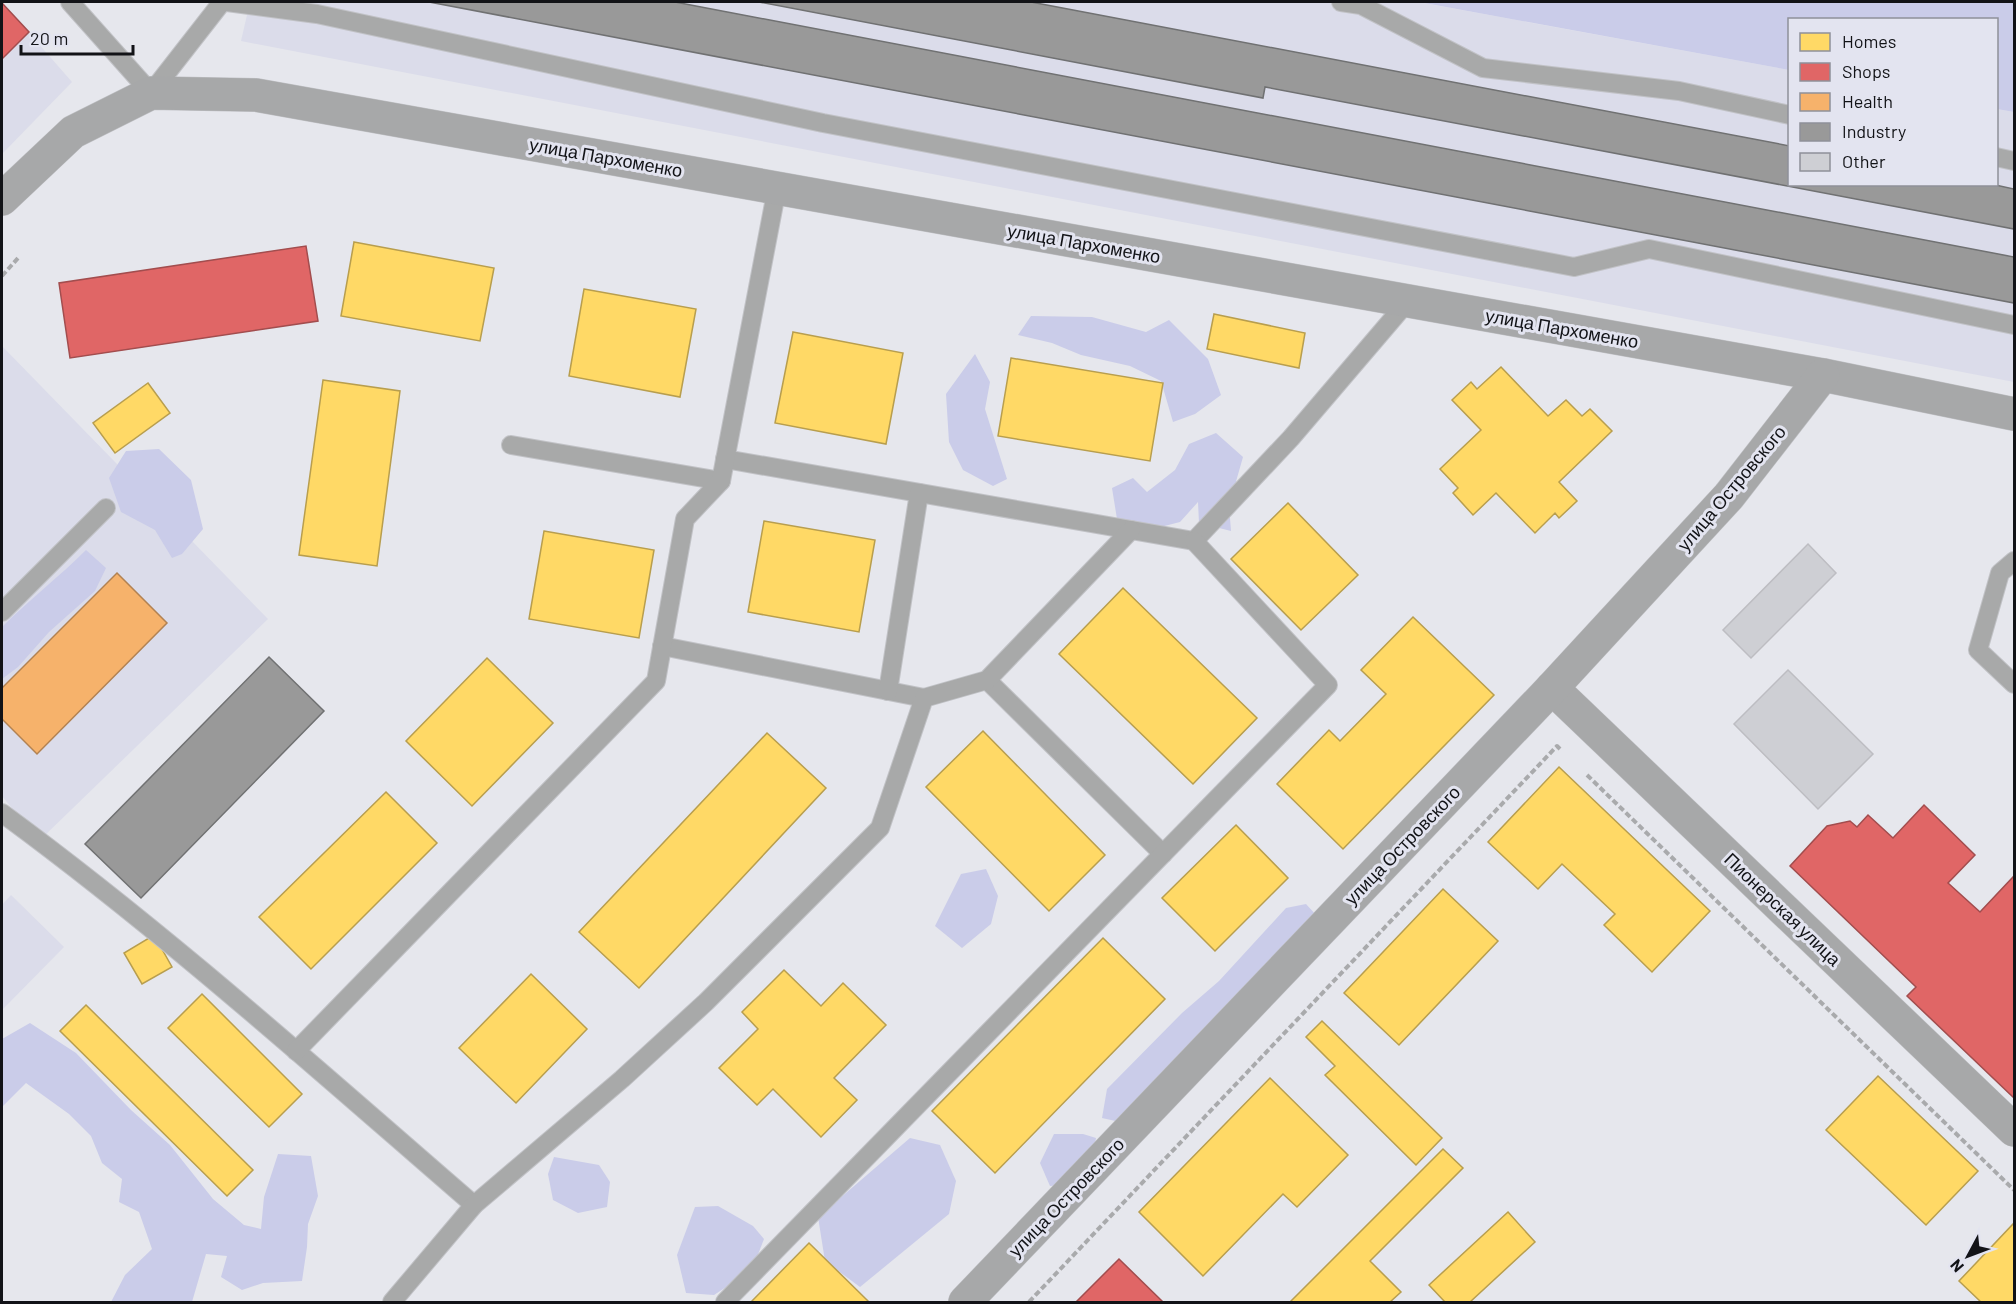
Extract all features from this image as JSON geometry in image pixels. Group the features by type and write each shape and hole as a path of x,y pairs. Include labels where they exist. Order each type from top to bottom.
{"main road":[{"name":"улица Пархоменко","path":"151,93 256,95 1823,375 2014,414"},
{"path":"2,199 73,132 151,93"},
{"name":"улица Островского","path":"965,1302 1552,688 1730,496 1823,375"},
{"name":"Пионерская улица","path":"1552,688 2014,1130"}],"lane":[{"path":"70,2 151,93 225,2 317,14 823,123 1574,267 1649,249 2014,325"},
{"path":"1341,2 1362,5 1482,68 1679,91 1788,115"},
{"path":"1998,157 2014,161"},
{"path":"296,1051 656,681 685,519 721,481 777,188"},
{"path":"1194,541 1290,438 1408,301"},
{"path":"512,445 721,481"},
{"path":"725,459 1194,541 1328,685 725,1302"},
{"path":"888,691 919,493"},
{"path":"2,612 106,508"},
{"path":"662,646 924,698 987,680 1131,530"},
{"path":"2014,561 2000,573 1978,650 2014,684"},
{"path":"987,680 1163,854"},
{"path":"392,1302 474,1205 622,1079 705,1002 880,828 924,698"},
{"path":"2,813 47,846 211,977 474,1205"}],"path":[{"path":"2,276 18,258"},
{"path":"1029,1302 1557,746 1565,754"},
{"path":"1582,771 2014,1190"}],"shaded area":[{"path":"2,2 72,82 2,154"},
{"path":"250,2 1418,2 1788,70 1788,186 1998,186 1998,109 2014,112 2014,382 241,41"},
{"path":"1419,2 2014,2 2014,112 1998,109 1998,18 1788,18 1788,70"},
{"path":"1031,316 1092,317 1146,332 1169,320 1208,359 1221,395 1195,414 1173,422 1161,381 1130,366 1081,355 1052,343 1018,335"},
{"path":"2,346 268,619 39,841 2,796"},
{"path":"975,354 990,382 985,409 1007,479 993,486 963,470 949,442 946,394"},
{"path":"1216,433 1243,457 1229,506 1231,531 1199,523 1198,502 1180,522 1149,530 1117,519 1112,488 1133,478 1147,492 1175,470 1189,444"},
{"path":"159,449 191,480 203,529 182,554 172,558 155,530 121,512 109,478 126,451"},
{"path":"86,550 106,568 95,591 49,632 18,667 2,679 2,627"},
{"path":"986,869 998,896 991,924 962,948 935,926 961,874"},
{"path":"11,895 64,947 2,1010 2,905"},
{"path":"1306,904 1317,916 1120,1122 1102,1118 1107,1089 1182,1013 1219,981 1286,908"},
{"path":"30,1023 76,1053 131,1110 170,1145 213,1199 244,1225 261,1229 264,1197 278,1154 311,1156 318,1196 308,1224 302,1281 263,1283 242,1290 221,1277 227,1256 206,1254 192,1302 111,1302 125,1275 152,1249 139,1212 119,1202 122,1179 102,1163 91,1136 69,1114 26,1083 2,1107 2,1039"},
{"path":"1054,1134 1083,1134 1096,1138 1092,1161 1070,1184 1050,1186 1040,1163"},
{"path":"910,1138 940,1145 956,1181 949,1214 860,1287 825,1261 818,1217"},
{"path":"554,1157 599,1165 610,1182 607,1207 578,1213 553,1200 548,1174"},
{"path":"718,1206 753,1226 764,1239 752,1270 714,1295 686,1293 677,1255 695,1207"}],"building: Homes":[{"path":"354,242 494,268 480,341 341,316"},
{"path":"584,289 696,309 680,397 569,376"},
{"path":"1214,314 1305,333 1299,368 1207,349"},
{"path":"793,332 903,353 886,444 775,423"},
{"path":"1011,358 1163,383 1150,461 998,436"},
{"path":"1501,367 1548,416 1566,400 1582,416 1590,409 1612,431 1559,482 1577,501 1559,518 1555,513 1535,533 1496,493 1473,515 1453,493 1458,488 1440,469 1481,430 1452,400 1471,382 1477,389"},
{"path":"323,380 400,391 377,566 299,555"},
{"path":"148,383 170,413 115,453 93,423"},
{"path":"1288,503 1358,575 1301,630 1231,559"},
{"path":"764,521 875,540 859,632 748,612"},
{"path":"544,531 654,550 639,638 529,619"},
{"path":"1123,588 1257,718 1193,784 1059,654"},
{"path":"1413,617 1494,695 1343,849 1277,784 1329,730 1340,741 1386,694 1361,670"},
{"path":"487,658 553,723 472,806 406,741"},
{"path":"983,731 1105,855 1049,911 926,787"},
{"path":"767,733 826,788 639,988 579,932"},
{"path":"1559,767 1710,911 1652,972 1604,925 1615,914 1562,864 1538,889 1488,842"},
{"path":"386,792 437,843 311,969 259,917"},
{"path":"1236,825 1288,878 1215,951 1162,898"},
{"path":"1443,889 1498,941 1399,1045 1344,993"},
{"path":"154,935 172,967 142,984 124,953"},
{"path":"1103,938 1165,999 995,1173 932,1111"},
{"path":"784,970 821,1006 843,983 886,1025 834,1078 857,1100 821,1137 773,1089 757,1105 719,1068 758,1029 742,1012"},
{"path":"531,974 587,1029 516,1103 459,1048"},
{"path":"202,994 302,1094 269,1127 168,1028"},
{"path":"86,1005 253,1170 227,1196 60,1031"},
{"path":"1322,1021 1442,1138 1416,1165 1325,1075 1335,1066 1306,1037"},
{"path":"1878,1076 1978,1171 1926,1225 1826,1130"},
{"path":"1270,1078 1348,1155 1297,1207 1283,1194 1203,1276 1139,1212"},
{"path":"1443,1149 1463,1168 1370,1261 1401,1292 1390,1302 1290,1302"},
{"path":"1508,1212 1535,1242 1470,1302 1445,1302 1429,1285"},
{"path":"2014,1223 2014,1302 1981,1302 1959,1281"},
{"path":"809,1243 869,1302 751,1302"}],"building: Shops":[{"path":"2,3 29,32 2,59"},
{"path":"306,246 318,321 70,358 59,283"},
{"path":"1924,805 1975,855 1948,883 1980,912 2014,876 2014,1098 1907,996 1916,987 1790,866 1827,826 1850,821 1857,827 1868,815 1893,838"},
{"path":"1119,1259 1163,1302 1076,1302"}],"building: Health":[{"path":"117,573 167,623 37,754 2,719 2,688"}],"building: Industry":[{"path":"429,2 675,2 2014,257 2014,303"},
{"path":"759,2 1031,2 1788,146 1788,186 1998,186 2014,189 2014,229 1265,87 1263,98"},
{"path":"269,657 324,711 141,898 85,844"}],"building: Other":[{"path":"1808,544 1836,573 1751,658 1723,630"},
{"path":"1788,670 1873,754 1818,809 1734,724"}]}
